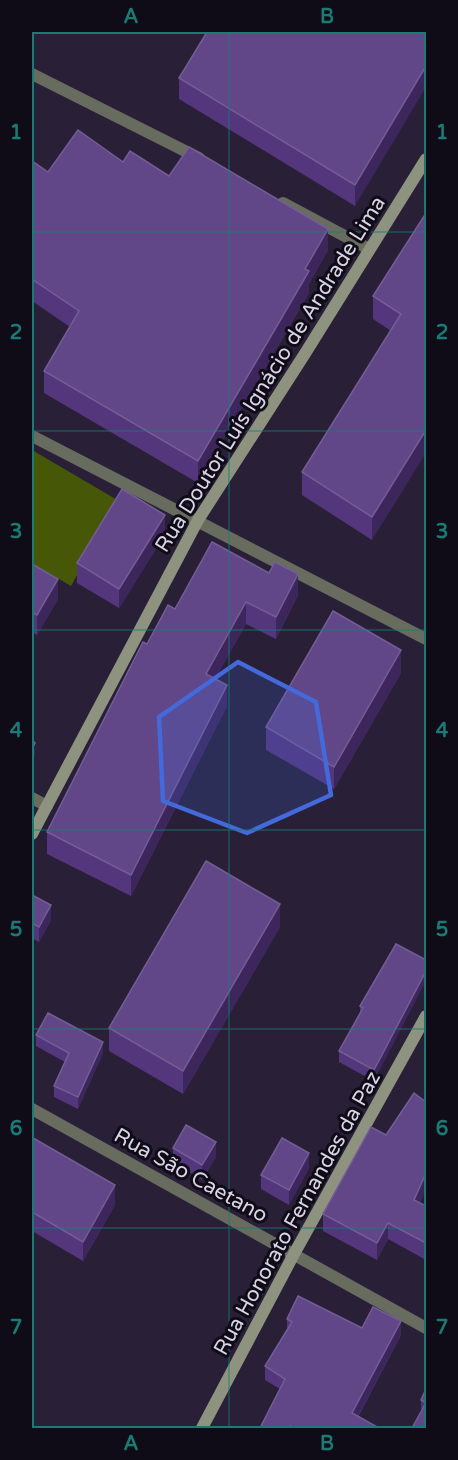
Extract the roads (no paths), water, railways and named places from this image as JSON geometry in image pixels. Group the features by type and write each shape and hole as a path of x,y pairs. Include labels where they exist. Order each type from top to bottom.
{"main road":[{"name":"Rua Doutor Luís Ignácio de Andrade Lima","path":"32,834 198,520 426,159"},
{"name":"Rua Honorato Fernandes da Paz","path":"202,1428 294,1254 426,1016"}],"street":[{"path":"32,74 212,166"},
{"path":"274,198 369,249"},
{"path":"32,436 426,639"},
{"path":"32,798 46,806"},
{"name":"Rua São Caetano","path":"32,1109 426,1329"}]}
